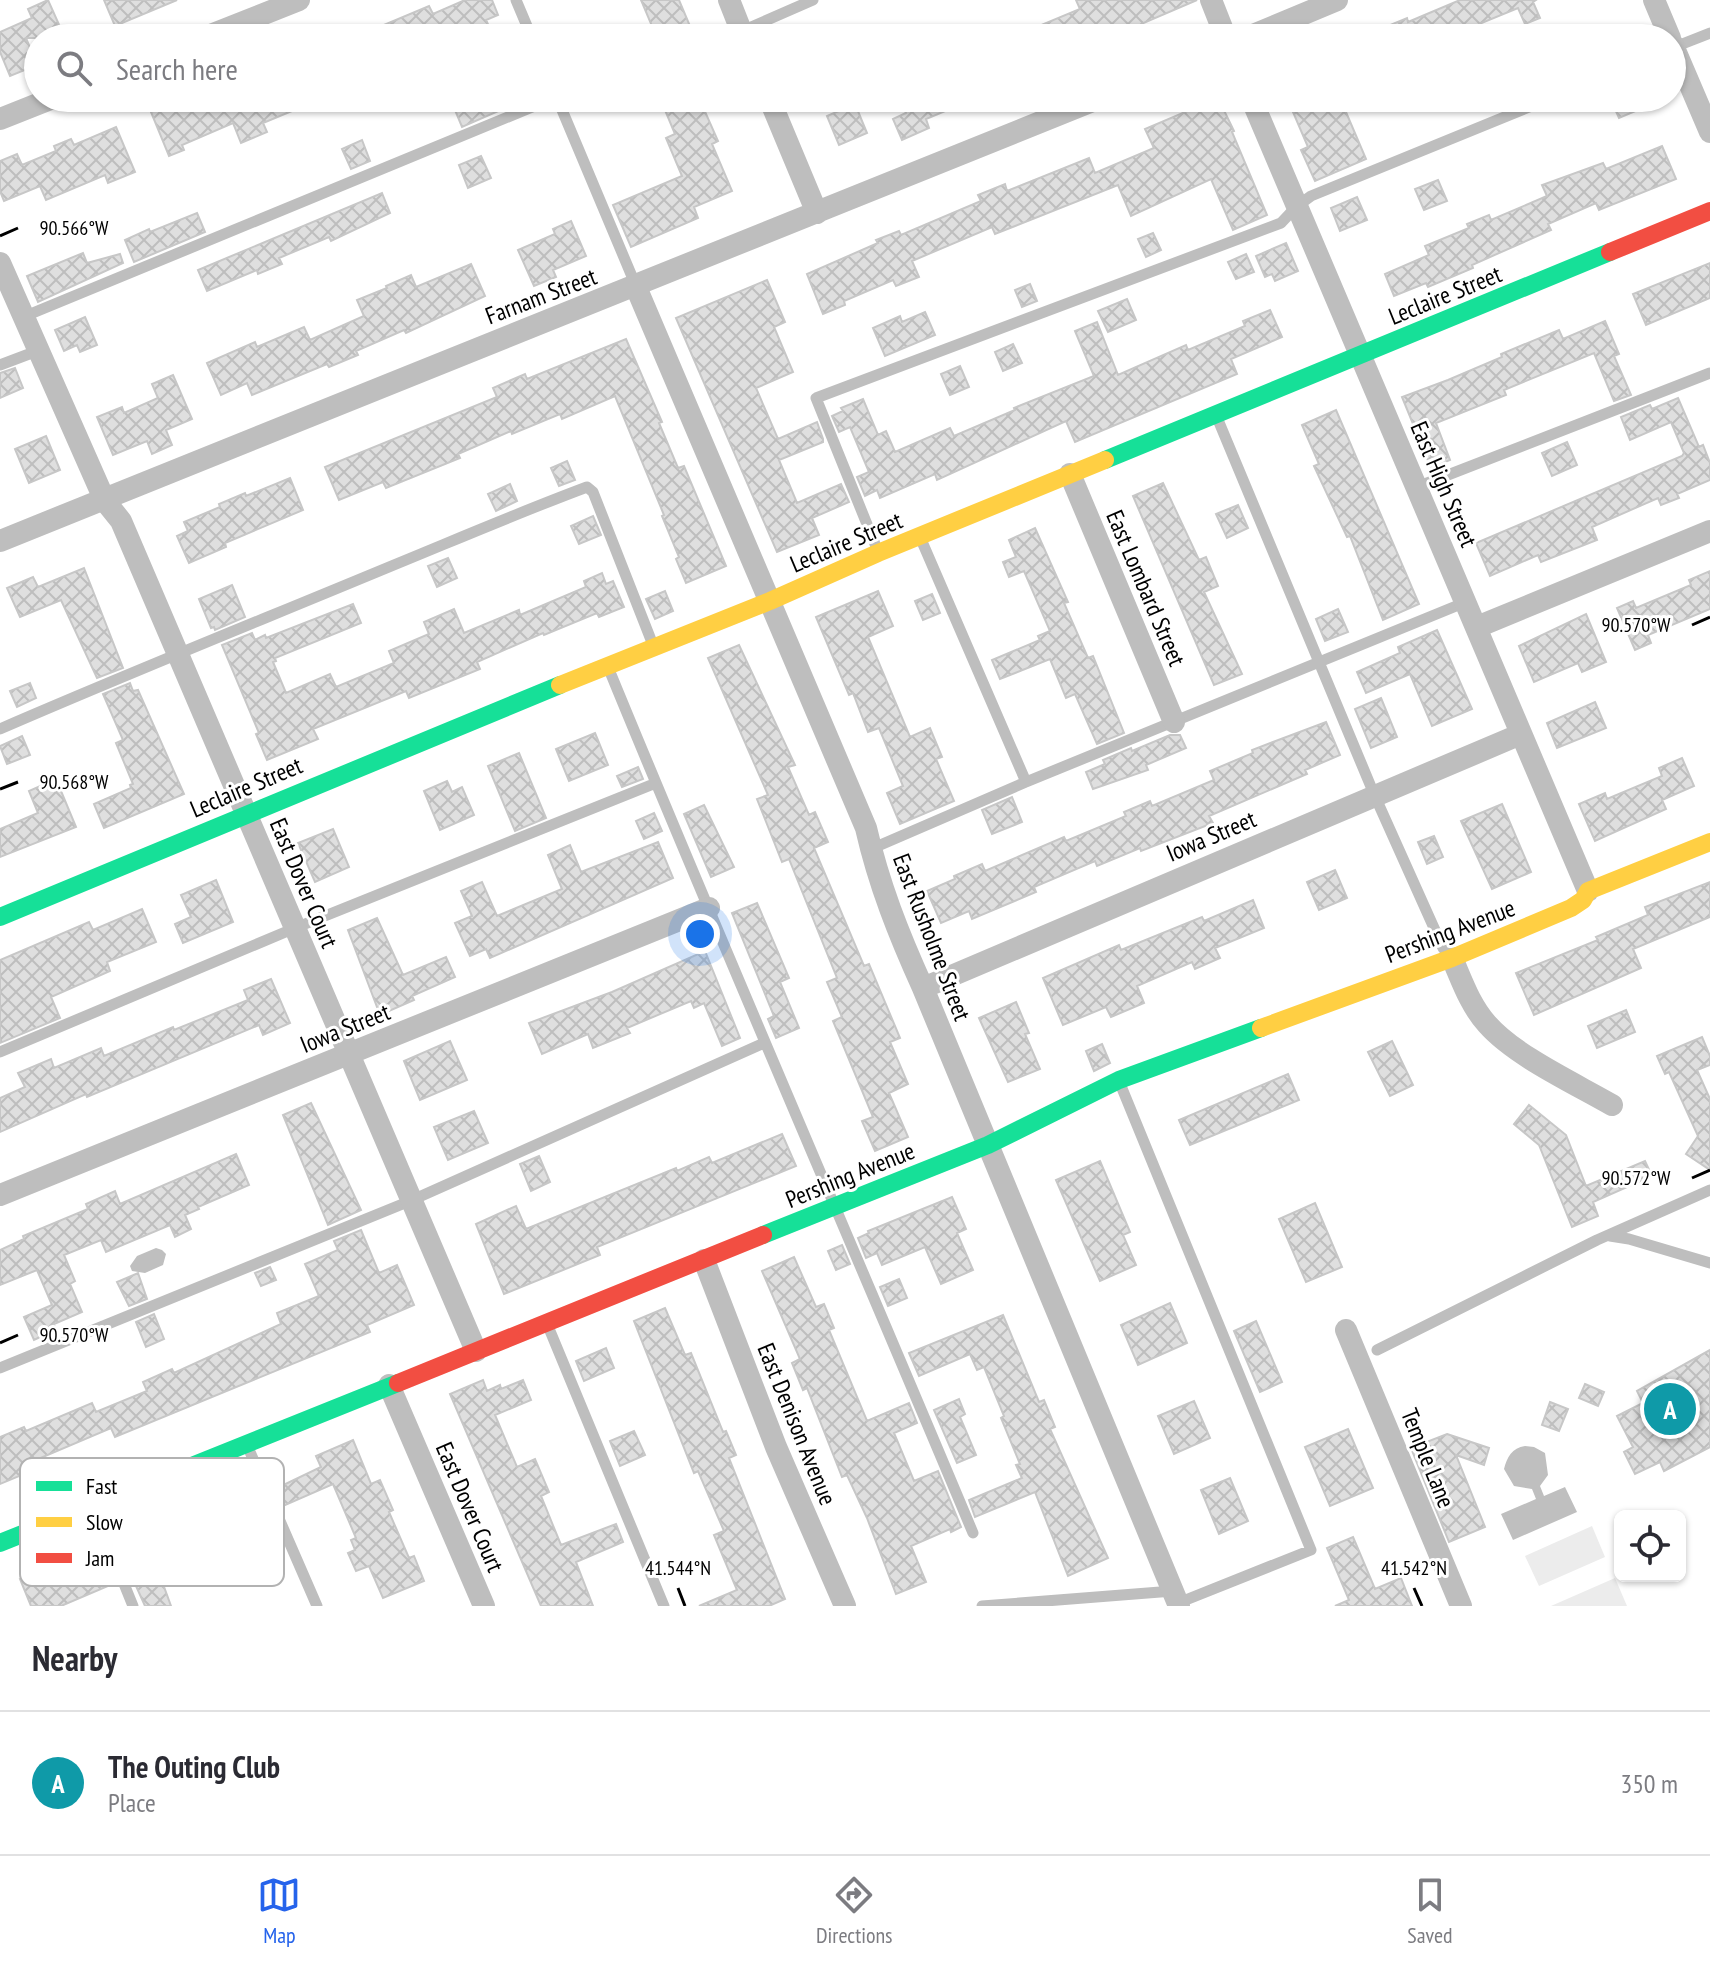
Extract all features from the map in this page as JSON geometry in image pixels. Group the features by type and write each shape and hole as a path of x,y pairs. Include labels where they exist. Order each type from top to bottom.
{"street":[{"path":"238,24 299,0"},
{"path":"729,0 739,24"},
{"path":"1211,0 1220,24"},
{"path":"1280,24 1337,0"},
{"path":"1654,0 1664,24"},
{"path":"1686,76 1710,132"},
{"path":"0,119 24,109"},
{"path":"775,112 817,213"},
{"name":"Farnam Street","path":"0,541 1066,112"},
{"name":"East High Street","path":"1257,112 1588,891"},
{"name":"Leclaire Street","path":"0,917 1710,211"},
{"name":"East Dover Court","path":"0,263 105,501 121,521 476,1351"},
{"name":"East Rusholme Street","path":"636,287 866,828 893,921 1176,1600"},
{"name":"East Lombard Street","path":"1070,474 1174,722"},
{"path":"1477,627 1710,531"},
{"name":"Iowa Street","path":"923,988 1521,734"},
{"name":"Pershing Avenue","path":"208,1458 988,1145 1119,1080 1452,958 1571,908 1583,900 1588,891 1710,842"},
{"name":"Iowa Street","path":"0,1195 709,908"},
{"path":"1452,958 1470,1001 1505,1042 1612,1105"},
{"name":"East Denison Avenue","path":"704,1260 776,1447 845,1606"},
{"name":"Temple Lane","path":"1346,1330 1461,1606"},
{"name":"East Dover Court","path":"389,1385 484,1606"},
{"name":"Pershing Avenue","path":"0,1543 20,1535"}],"lane":[{"path":"516,0 526,24"},
{"path":"765,24 813,0"},
{"path":"1686,40 1710,33"},
{"path":"23,317 522,112"},
{"path":"562,112 636,287"},
{"path":"878,553 816,398 1281,223 1311,196 1517,112"},
{"path":"0,365 37,351"},
{"path":"1417,487 1710,373"},
{"path":"1216,415 1374,794 1443,948 1452,958"},
{"path":"0,729 487,524 587,487 593,492 653,646"},
{"path":"920,536 1026,782"},
{"path":"871,849 1026,782 1466,602"},
{"path":"607,665 973,1533"},
{"path":"0,1052 295,928 656,783"},
{"path":"0,1368 410,1201 764,1043"},
{"path":"982,1606 1176,1600 1311,1550 1119,1080"},
{"path":"1377,1350 1597,1240 1710,1190"},
{"path":"1610,1236 1710,1263"},
{"path":"546,1323 664,1606"},
{"path":"246,1442 253,1458"},
{"path":"284,1530 317,1606"},
{"path":"125,1586 133,1606"}],"shaded area":[{"path":"156,1248 166,1254 163,1265 145,1273 132,1271 130,1266 137,1256"},
{"path":"1525,1446 1545,1453 1548,1475 1540,1486 1544,1496 1565,1487 1577,1512 1513,1540 1501,1514 1536,1499 1532,1489 1514,1486 1504,1469 1511,1454"},
{"path":"1592,1526 1605,1557 1539,1586 1525,1556"},
{"path":"1614,1578 1627,1606 1551,1606"}],"building":[{"path":"48,0 59,24 24,24 24,70 10,76 0,52 0,32 32,18 28,9"},
{"path":"104,0 177,0 120,24 114,24"},
{"path":"465,0 492,0 498,15 486,20 488,24 386,24 429,6 433,14"},
{"path":"641,0 679,0 689,24 651,24"},
{"path":"1076,0 1197,0 1141,24 1044,24 1080,9"},
{"path":"1460,0 1536,0 1533,2 1540,18 1525,24 1518,8 1479,24 1393,24 1407,18 1408,22"},
{"path":"151,112 289,112 263,123 267,132 241,143 233,123 182,145 184,150 169,156"},
{"path":"456,112 496,112 462,127"},
{"path":"666,112 705,112 718,141 712,144 732,191 694,207 698,218 631,247 613,205 682,176 666,138 675,134"},
{"path":"836,112 858,112 867,133 839,145 827,116"},
{"path":"943,112 926,119 929,128 902,140 893,119 906,113"},
{"path":"1185,112 1225,112 1267,215 1233,230 1211,179 1131,216 1118,185 995,234 992,227 912,261 919,277 896,286 893,280 844,301 845,305 823,314 807,274 878,243 876,240 899,231 901,235 981,201 978,195 1005,184 1007,191 1089,158 1095,173 1154,148 1145,129"},
{"path":"1293,112 1346,112 1366,159 1315,181 1301,150 1308,147"},
{"path":"1616,112 1633,112 1619,118"},
{"path":"116,127 135,172 108,183 105,175 46,200 40,186 4,201 0,191 0,161 17,154 22,165 56,151 54,146 71,139 74,145"},
{"path":"362,140 370,161 351,169 342,149"},
{"path":"1662,146 1676,179 1599,210 1596,203 1548,224 1551,230 1472,265 1473,268 1428,287 1426,283 1394,296 1385,274 1429,255 1425,246 1469,228 1467,224 1489,215 1491,220 1547,196 1542,185 1603,163 1606,169"},
{"path":"481,156 491,178 468,188 459,165"},
{"path":"1438,180 1447,201 1424,210 1415,189"},
{"path":"382,193 390,213 331,241 329,237 279,258 282,264 258,274 257,270 207,291 198,270"},
{"path":"1357,197 1367,220 1340,231 1331,208"},
{"path":"197,213 205,232 134,262 125,240"},
{"path":"571,221 586,256 553,270 556,277 534,286 518,250 555,234 553,229"},
{"path":"1153,233 1161,250 1146,257 1138,239"},
{"path":"1286,243 1298,271 1275,281 1272,274 1265,277 1256,256"},
{"path":"83,253 87,263 120,254 123,263 38,302 27,276"},
{"path":"1246,254 1254,272 1236,279 1228,262"},
{"path":"1710,263 1710,298 1646,325 1633,294"},
{"path":"471,264 485,296 406,333 404,330 356,351 358,355 329,367 327,364 252,395 247,383 221,395 207,363 255,342 257,347 304,327 310,340 364,316 357,300 386,286 411,275 416,287"},
{"path":"767,280 785,322 774,327 793,372 756,388 778,439 817,422 823,439 823,442 779,460 797,503 841,484 849,502 812,518 819,535 777,552 676,318"},
{"path":"1030,284 1037,301 1022,307 1015,290"},
{"path":"1127,299 1136,320 1108,332 1098,311"},
{"path":"1270,310 1282,337 1231,359 1237,374 1075,442 1066,421 937,480 935,474 880,498 877,490 865,496 857,477 869,472 850,427 839,432 832,416 843,411 841,408 863,399 878,435 886,431 895,452 950,428 954,436 1094,376 1075,331 1097,322 1118,375 1186,345 1188,350 1245,326 1243,321"},
{"path":"925,312 935,335 885,356 873,328 900,316 902,322"},
{"path":"85,317 97,345 80,352 77,345 64,351 55,330"},
{"path":"1605,321 1619,354 1614,356 1631,395 1614,401 1594,353 1504,390 1506,395 1436,423 1450,460 1431,468 1402,397 1502,357 1501,354 1559,330 1563,339"},
{"path":"626,339 678,468 684,466 726,566 686,583 664,515 615,396 562,419 560,414 512,434 511,431 458,454 460,458 386,488 383,482 339,500 325,467 497,397 493,388 525,374 527,379"},
{"path":"1013,344 1022,363 1003,371 995,352"},
{"path":"960,366 969,387 950,395 941,374"},
{"path":"15,368 23,388 0,398 0,373"},
{"path":"173,375 192,419 166,430 172,445 152,454 147,441 113,455 97,417 122,407 124,413 158,398 152,384"},
{"path":"1678,398 1699,447 1703,445 1710,463 1710,480 1677,494 1679,498 1661,505 1658,498 1592,527 1597,540 1541,562 1538,555 1490,576 1476,543 1682,456 1684,453 1671,422 1630,440 1621,417"},
{"path":"1336,410 1419,604 1383,620 1350,536 1347,537 1314,466 1319,464 1302,425"},
{"path":"46,436 60,470 29,483 15,449"},
{"path":"1567,442 1577,465 1552,476 1542,453"},
{"path":"567,461 575,480 559,486 551,468"},
{"path":"290,478 303,510 225,543 226,547 189,563 177,536 188,531 184,522 245,493 246,496"},
{"path":"1163,483 1199,560 1206,557 1218,586 1204,592 1242,674 1214,685 1133,496"},
{"path":"510,484 517,501 496,511 488,494"},
{"path":"1238,505 1248,528 1227,538 1216,514"},
{"path":"593,516 601,535 579,544 571,526"},
{"path":"1035,528 1068,602 1064,603 1088,658 1093,656 1124,733 1097,744 1075,694 1066,698 1050,659 1000,679 992,660 1040,640 1038,636 1050,631 1024,571 1009,577 1003,562 1016,557 1009,540"},
{"path":"448,558 457,578 437,587 428,566"},
{"path":"84,568 123,668 97,678 61,600 20,617 7,588 33,577 38,587"},
{"path":"1710,571 1710,609 1648,635 1651,643 1635,650 1617,608 1633,601 1636,608 1691,585 1689,580"},
{"path":"602,573 606,584 613,581 624,607 599,617 597,613 543,633 477,662 480,669 409,698 406,691 313,729 318,739 267,760 222,645 252,633 255,640 265,635 266,638 353,604 361,623 275,658 273,662 286,693 330,674 336,687 394,663 389,651 429,634 424,622 454,609 464,633 519,610 520,615 586,587 584,581"},
{"path":"232,585 245,617 215,630 211,628 199,599"},
{"path":"665,591 673,611 655,619 646,599"},
{"path":"878,591 893,626 868,637 910,737 930,728 942,757 936,759 954,801 900,824 887,793 903,786 879,728 868,732 853,693 849,695 816,617"},
{"path":"932,594 940,613 923,620 915,601"},
{"path":"1338,609 1348,632 1325,641 1316,619"},
{"path":"1586,614 1606,662 1582,672 1578,663 1534,682 1519,646"},
{"path":"1437,630 1472,709 1432,726 1410,674 1366,693 1357,672 1400,653 1398,647"},
{"path":"739,645 795,765 788,767 809,815 815,812 828,842 814,848 864,966 869,964 900,1038 890,1042 908,1084 889,1093 908,1137 875,1151 862,1121 873,1117 833,1021 842,1017 827,982 837,978 789,859 782,862 757,799 768,795 708,658"},
{"path":"30,683 36,698 17,707 10,691"},
{"path":"130,683 133,691 138,690 184,794 104,828 94,804 131,788 133,784 116,743 123,740 103,694"},
{"path":"1381,698 1397,737 1371,748 1355,709"},
{"path":"1595,702 1606,728 1557,748 1547,723"},
{"path":"1326,722 1340,755 1305,770 1307,774 1209,816 1213,823 1097,866 1095,861 1034,887 1036,892 972,919 969,911 941,923 927,891 955,879 954,876 982,864 985,871 1064,837 1066,841 1126,816 1124,812 1150,801 1152,806 1214,780 1210,771 1253,753 1252,750"},
{"path":"595,733 608,765 569,781 556,749"},
{"path":"1170,735 1180,735 1186,748 1146,765 1148,770 1093,789 1086,772 1105,764 1103,760"},
{"path":"22,736 30,755 7,764 0,746"},
{"path":"519,753 546,818 515,831 488,766"},
{"path":"1682,758 1694,786 1662,800 1666,809 1595,841 1579,804 1605,793 1607,799 1662,776 1659,768"},
{"path":"638,767 643,779 622,787 617,776"},
{"path":"56,779 76,827 0,857 0,829 38,813 29,791"},
{"path":"447,781 452,792 462,787 474,815 440,830 424,791"},
{"path":"1012,797 1022,822 992,834 982,810"},
{"path":"1502,804 1531,872 1492,889 1461,821"},
{"path":"704,805 734,867 711,877 684,814"},
{"path":"654,813 662,831 644,839 636,821"},
{"path":"333,829 349,867 315,882 298,843"},
{"path":"1434,836 1443,857 1427,864 1418,842"},
{"path":"658,842 673,878 490,958 486,949 470,956 455,923 472,916 461,891 482,882 497,916 562,889 548,855 570,845 581,872"},
{"path":"1335,870 1347,898 1319,910 1307,882"},
{"path":"216,880 233,922 183,943 175,924 191,917 181,895"},
{"path":"1710,882 1710,917 1633,949 1641,968 1534,1015 1516,973 1598,940 1596,937 1648,915 1645,907"},
{"path":"1253,900 1264,928 1215,948 1220,958 1195,969 1192,962 1137,986 1144,1003 1111,1017 1106,1007 1063,1025 1043,978 1119,945 1121,950"},
{"path":"757,903 789,978 780,982 799,1028 776,1038 768,1019 774,1016 732,913"},
{"path":"142,909 156,942 107,962 110,971 51,997 60,1018 0,1043 0,960 89,922 93,930"},
{"path":"377,918 403,975 446,957 455,977 412,996 414,1000 380,1015 348,930"},
{"path":"705,951 740,1038 722,1046 704,1003 694,1008 691,1001 627,1028 630,1033 593,1048 588,1034 542,1054 529,1023 612,992"},
{"path":"271,979 290,1023 263,1035 259,1025 0,1132 0,1098 25,1087 18,1073 51,1059 54,1068 101,1048 104,1056 173,1027 174,1030 248,1000 244,990"},
{"path":"1016,1002 1040,1069 1008,1082 979,1018"},
{"path":"1626,1010 1635,1032 1597,1048 1588,1026"},
{"path":"1702,1037 1710,1056 1710,1065 1697,1070 1710,1099 1710,1170 1686,1154 1698,1136 1669,1072 1665,1074 1657,1056"},
{"path":"450,1041 467,1080 420,1100 404,1061"},
{"path":"1392,1041 1413,1085 1390,1096 1368,1052"},
{"path":"1102,1044 1110,1063 1094,1071 1086,1051"},
{"path":"1288,1074 1299,1100 1190,1145 1179,1120"},
{"path":"311,1103 361,1210 328,1225 283,1115"},
{"path":"1529,1105 1566,1135 1586,1186 1645,1161 1652,1176 1593,1202 1598,1216 1572,1227 1539,1145 1514,1124"},
{"path":"474,1111 488,1143 448,1160 434,1127"},
{"path":"782,1134 796,1166 597,1247 600,1255 504,1294 476,1224 516,1206 526,1229 676,1168 677,1171 709,1157 712,1163"},
{"path":"236,1154 249,1185 185,1215 191,1229 175,1237 170,1225 106,1252 101,1240 64,1255 75,1281 70,1284 82,1312 54,1324 56,1330 34,1340 24,1317 52,1305 37,1270 0,1285 0,1250 24,1239 23,1236 88,1209 86,1204 115,1191 120,1204"},
{"path":"539,1156 550,1182 531,1191 520,1164"},
{"path":"1100,1161 1130,1232 1123,1235 1136,1265 1100,1281 1056,1180"},
{"path":"952,1197 966,1229 957,1233 973,1270 941,1284 925,1247 882,1265 877,1253 866,1258 858,1238 868,1231"},
{"path":"1315,1203 1342,1267 1306,1282 1279,1219"},
{"path":"361,1230 379,1273 397,1265 414,1305 367,1325 370,1332 115,1437 111,1428 40,1458 20,1458 20,1476 0,1484 0,1437 24,1427 26,1431 92,1403 96,1412 147,1391 143,1382 172,1369 174,1373 281,1324 277,1313 319,1296 305,1264 338,1250 334,1241"},
{"path":"842,1245 850,1264 836,1270 828,1251"},
{"path":"794,1257 816,1307 824,1304 834,1328 829,1330 867,1421 909,1403 917,1423 894,1433 914,1481 938,1471 961,1527 911,1546 926,1582 896,1594 867,1518 847,1475 842,1477 807,1388 803,1390 792,1363 800,1359 762,1271"},
{"path":"270,1267 276,1280 261,1286 255,1273"},
{"path":"138,1273 147,1299 129,1306 117,1282"},
{"path":"899,1279 907,1298 888,1306 880,1287"},
{"path":"1170,1303 1187,1343 1138,1365 1121,1325"},
{"path":"665,1308 685,1355 691,1353 723,1432 726,1431 736,1455 729,1458 785,1599 769,1606 699,1606 737,1590 714,1535 724,1531 698,1471 694,1473 634,1321"},
{"path":"154,1314 164,1339 146,1347 136,1322"},
{"path":"1003,1315 1039,1402 1044,1400 1055,1427 1050,1429 1108,1558 1068,1576 1035,1492 975,1517 969,1500 1022,1478 1016,1465 1020,1464 1001,1418 1004,1416 984,1367 977,1370 970,1354 919,1376 909,1353"},
{"path":"1256,1321 1282,1382 1260,1392 1234,1331"},
{"path":"606,1348 614,1368 584,1381 576,1361"},
{"path":"1710,1350 1710,1447 1664,1471 1660,1462 1635,1474 1624,1452 1633,1447 1617,1416 1643,1403 1637,1391"},
{"path":"483,1380 487,1391 523,1380 531,1400 495,1415 517,1467 535,1459 549,1492 541,1496 561,1545 616,1524 623,1542 576,1562 593,1606 541,1606 450,1394"},
{"path":"1585,1384 1604,1392 1598,1406 1579,1398"},
{"path":"959,1399 965,1414 960,1417 976,1455 957,1463 934,1410"},
{"path":"1194,1401 1210,1438 1174,1454 1158,1416"},
{"path":"1550,1402 1568,1409 1559,1431 1542,1425"},
{"path":"1348,1429 1373,1488 1330,1506 1305,1447"},
{"path":"634,1431 645,1455 620,1466 610,1441"},
{"path":"1447,1434 1489,1448 1484,1465 1456,1455 1485,1527 1449,1542 1411,1448"},
{"path":"353,1440 371,1484 380,1480 393,1510 389,1512 409,1558 414,1556 424,1581 383,1598 369,1566 356,1571 348,1553 355,1550 351,1540 356,1538 333,1484 284,1506 284,1485 321,1467 316,1456"},
{"path":"1230,1478 1248,1521 1219,1534 1201,1490"},
{"path":"1353,1537 1375,1589 1401,1578 1412,1606 1335,1606 1349,1600 1327,1548"},
{"path":"23,1586 108,1586 61,1606 31,1606"},
{"path":"136,1586 164,1586 171,1606 145,1606"}],"traffic: fast":[{"path":"1105,460 1610,252"},
{"path":"0,917 560,685"},
{"path":"763,1235 988,1145 1119,1080 1261,1028"},
{"path":"211,1458 398,1383"},
{"path":"0,1543 20,1535"}],"traffic: slow":[{"path":"560,685 770,601 1105,460"},
{"path":"1261,1028 1452,958 1571,908 1583,900 1588,891 1710,842"}],"traffic: jam":[{"path":"1610,252 1710,211"},
{"path":"398,1383 763,1235"}],"place":[{"name":"The Outing Club","path":"1670,1409"}]}
